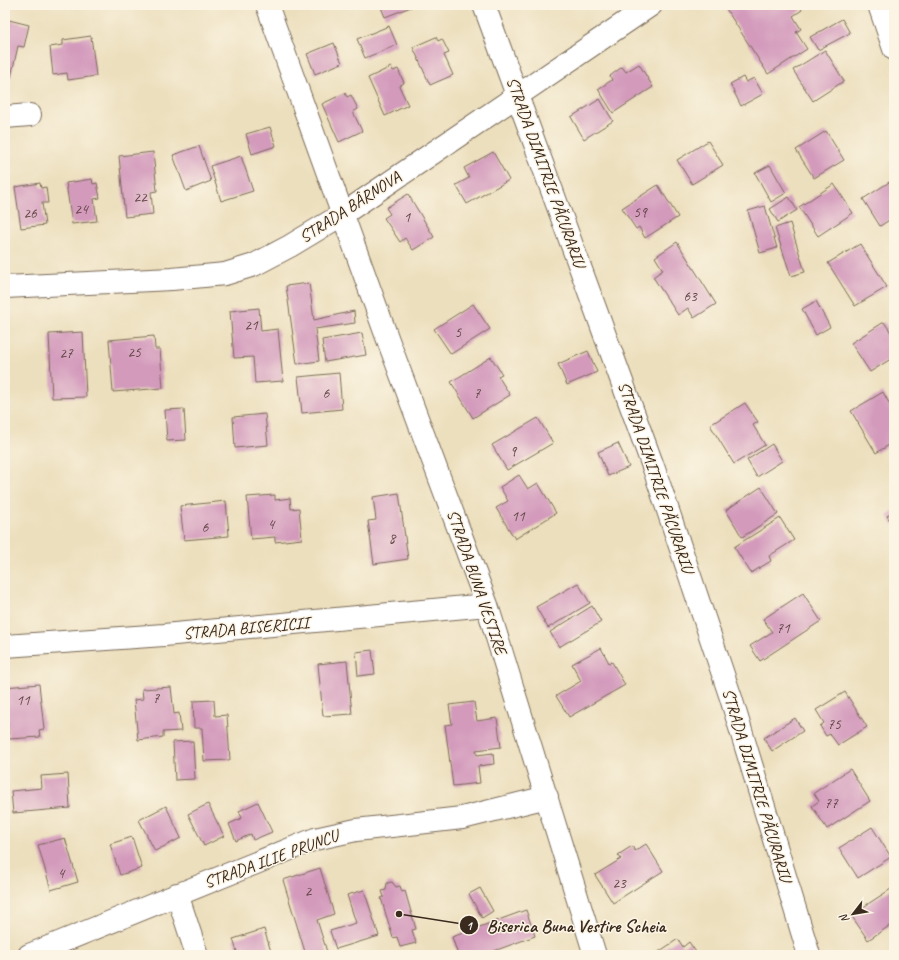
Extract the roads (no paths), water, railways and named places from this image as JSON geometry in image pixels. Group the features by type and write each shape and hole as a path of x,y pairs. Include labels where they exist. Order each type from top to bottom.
{"street":[{"name":"STRADA BUNA VESTIRE","path":"267,5 487,605 595,955"},
{"name":"STRADA DIMITRIE PĂCURARIU","path":"484,5 654,468 732,698 809,955"},
{"name":"STRADA BÂRNOVA","path":"5,287 172,279 225,274 254,265 343,214 651,5"},
{"path":"879,5 894,49"},
{"path":"5,116 30,115"},
{"name":"STRADA BISERICII","path":"5,646 164,635 487,605"},
{"name":"STRADA ILIE PRUNCU","path":"29,955 177,894 328,836 356,830 462,818 547,797"},
{"path":"177,894 197,955"}],"place":[{"name":"Biserica Buna Vestire Scheia","path":"399,914"}]}
